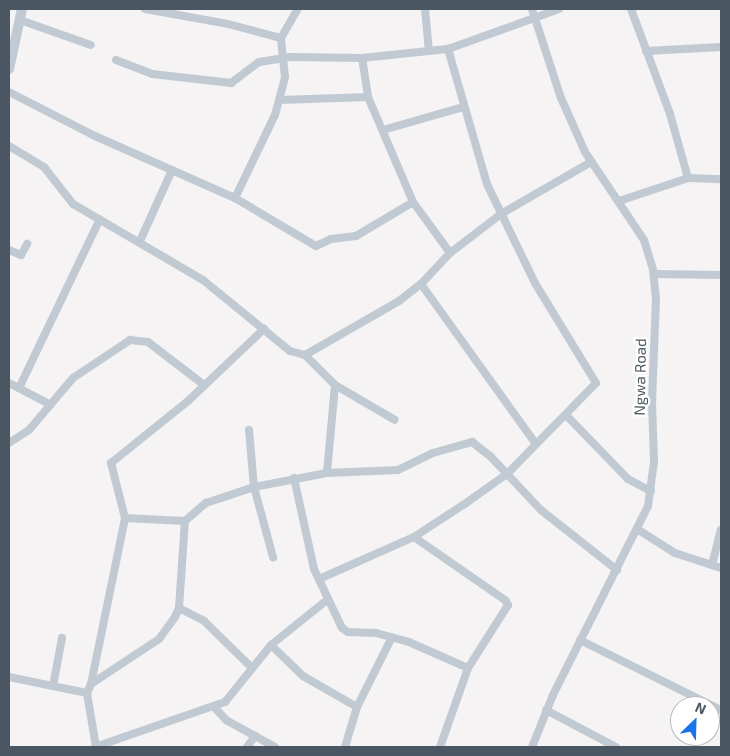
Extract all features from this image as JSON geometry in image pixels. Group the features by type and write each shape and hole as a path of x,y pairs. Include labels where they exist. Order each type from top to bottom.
{"street":[{"path":"9,69 22,9"},
{"path":"145,9 228,24 281,38"},
{"path":"235,198 280,100 285,77 281,38 298,9"},
{"path":"425,9 429,51"},
{"path":"116,60 152,74 219,83 237,80 260,62 284,59 362,58 448,49 533,12 559,9"},
{"path":"631,9 673,122 688,178"},
{"name":"Ngwa Road","path":"532,747 546,710 637,529 651,491 654,462 654,274 644,240 619,200 591,162 561,98 533,12"},
{"path":"20,20 91,45"},
{"path":"646,51 721,47"},
{"path":"319,579 414,538 507,474 592,388 595,378 535,283 486,184 463,108 448,49"},
{"path":"362,58 368,97 412,202 450,253"},
{"path":"9,92 235,198 316,246 331,239 356,236 412,202"},
{"path":"280,100 368,97"},
{"path":"383,130 463,108"},
{"path":"9,146 44,167 73,204 140,241 203,280 290,351 305,355 334,385 395,420"},
{"path":"305,355 399,302 421,284 450,253 501,214 591,162"},
{"path":"140,241 172,170"},
{"path":"619,200 688,178 721,179"},
{"path":"19,388 100,219"},
{"path":"9,250 21,255 27,244"},
{"path":"654,274 721,274"},
{"path":"421,284 536,444"},
{"path":"264,329 204,384 111,464 125,518 91,684 86,693 96,747 171,718 215,708 232,696 251,667 271,646 327,600"},
{"path":"9,443 29,430 73,378 130,340 148,342 204,384"},
{"path":"9,383 51,405"},
{"path":"327,472 334,385"},
{"path":"566,415 628,479 651,491"},
{"path":"249,430 254,487 273,558"},
{"path":"125,518 186,521 206,504 254,487 327,472 398,470 467,441 479,446 541,510 617,570"},
{"path":"294,478 319,579 327,600 348,632 392,637 468,668"},
{"path":"91,684 159,639 179,608 186,521"},
{"path":"637,529 675,552 721,568"},
{"path":"712,565 721,530"},
{"path":"414,538 505,600 508,606 468,668 440,747"},
{"path":"179,608 204,621 251,667"},
{"path":"345,747 358,707 392,637"},
{"path":"53,686 62,638"},
{"path":"580,640 721,710"},
{"path":"271,646 304,676 358,707"},
{"path":"9,677 86,693"},
{"path":"215,708 226,720 275,747"},
{"path":"546,710 616,747"},
{"path":"247,747 255,736"}]}
